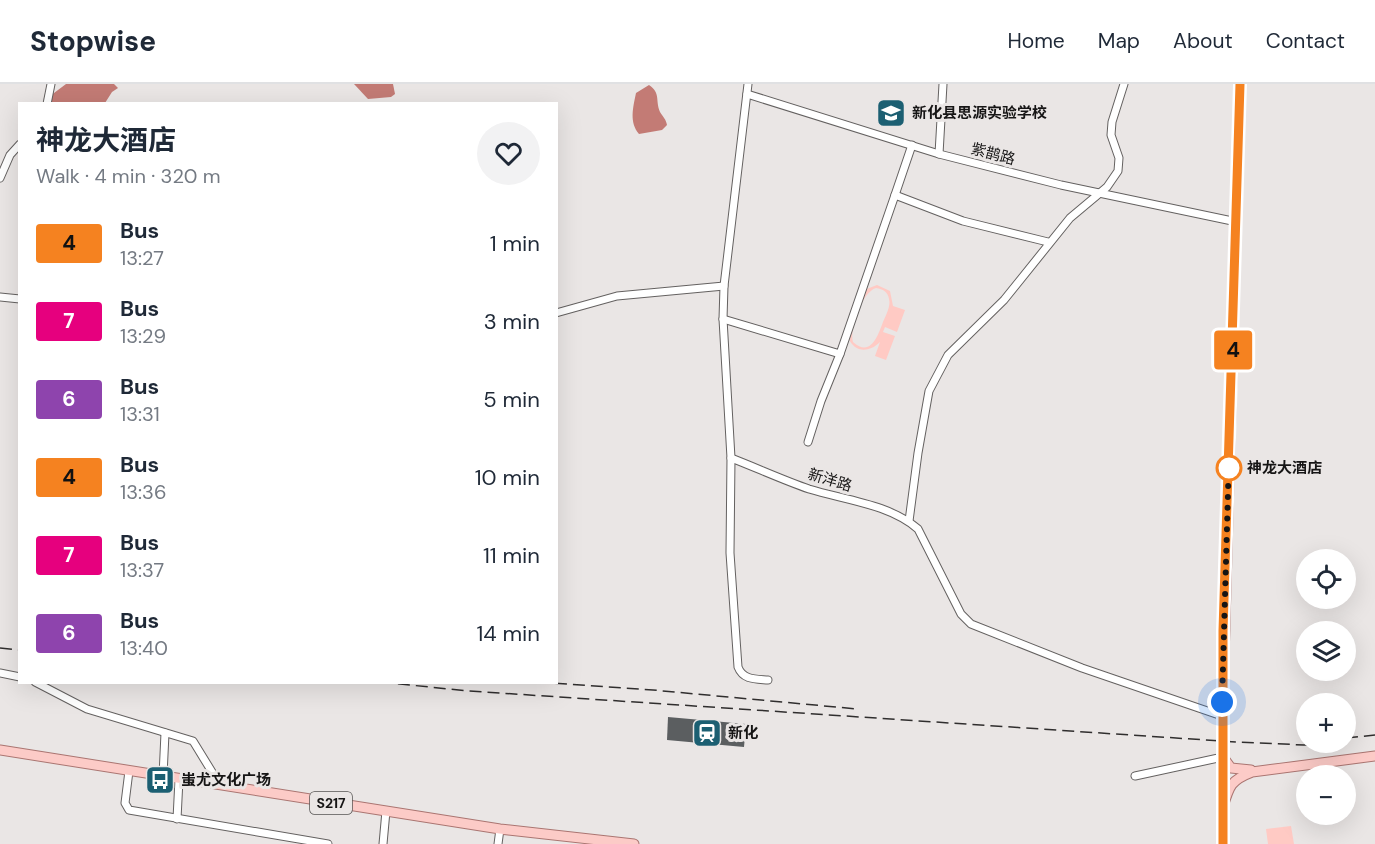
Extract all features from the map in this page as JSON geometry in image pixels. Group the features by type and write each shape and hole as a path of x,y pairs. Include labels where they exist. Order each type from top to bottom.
{"main road":[{"path":"1222,732 1240,84"},
{"name":"S217","path":"0,750 500,829 631,844"},
{"path":"1223,753 1231,768 1246,771 1296,767"},
{"path":"1223,753 1223,844"},
{"path":"1310,765 1375,756"},
{"path":"1223,807 1228,787 1239,777 1252,772 1296,767"}],"street":[{"path":"47,102 51,84"},
{"path":"748,84 724,285 723,319 731,458 730,553 738,667 746,678 768,680"},
{"path":"939,154 942,84"},
{"path":"1124,84 1112,122 1111,135 1119,158 1118,171 1101,194 1070,218 1048,242 1004,300 948,355 929,391 909,521 918,529 962,614 971,624 1082,668 1222,716"},
{"name":"紫鹊路","path":"747,94 939,154 1101,194 1237,222"},
{"path":"808,442 912,145"},
{"path":"0,178 10,155 18,146"},
{"path":"895,195 963,221 1048,242"},
{"path":"558,312 617,296 724,285"},
{"path":"0,297 18,298"},
{"path":"723,319 840,354"},
{"name":"新洋路","path":"731,458 809,488 873,506 909,521"},
{"path":"0,673 18,677"},
{"path":"38,684 87,709 193,741 220,785"},
{"path":"163,776 165,733"},
{"path":"1135,777 1223,753"},
{"path":"129,771 125,803 129,810 328,844"},
{"path":"177,819 178,778"},
{"path":"383,844 386,811"},
{"path":"498,844 500,829"}],"shaded area":[{"path":"66,84 114,84 118,88 112,92 106,102 50,102 50,96"},
{"path":"354,84 393,84 395,94 391,97 368,99"},
{"path":"649,85 656,94 660,112 667,125 662,130 639,134 633,120 636,93"},
{"path":"877,285 890,291 893,306 905,310 897,332 885,327 883,332 895,336 886,360 875,356 880,342 876,346 862,350 854,346 848,337 864,290","holes":["876,288 885,291 888,297 888,311 873,343 865,347 859,346 853,342 852,336 855,320 866,296"]},
{"path":"1291,826 1294,844 1268,844 1266,829"}],"building":[{"path":"668,717 746,724 744,747 667,740"}],"tunnel":[{"path":"1222,732 1223,749"}],"railway":[{"path":"0,648 18,650"},
{"path":"558,683 857,709"},
{"path":"400,684 469,691 1296,745"},
{"path":"1356,737 1375,735"}],"bus line":[{"name":"4","path":"1223,844 1223,631 1240,84"}],"place":[{"name":"新化县思源实验学校","path":"891,113"},
{"name":"神龙大酒店","path":"1229,468"},
{"name":"新化","path":"707,733"},
{"name":"蚩尤文化广场","path":"160,780"}],"route":[{"path":"1222,702 1229,457 1229,468"}]}
